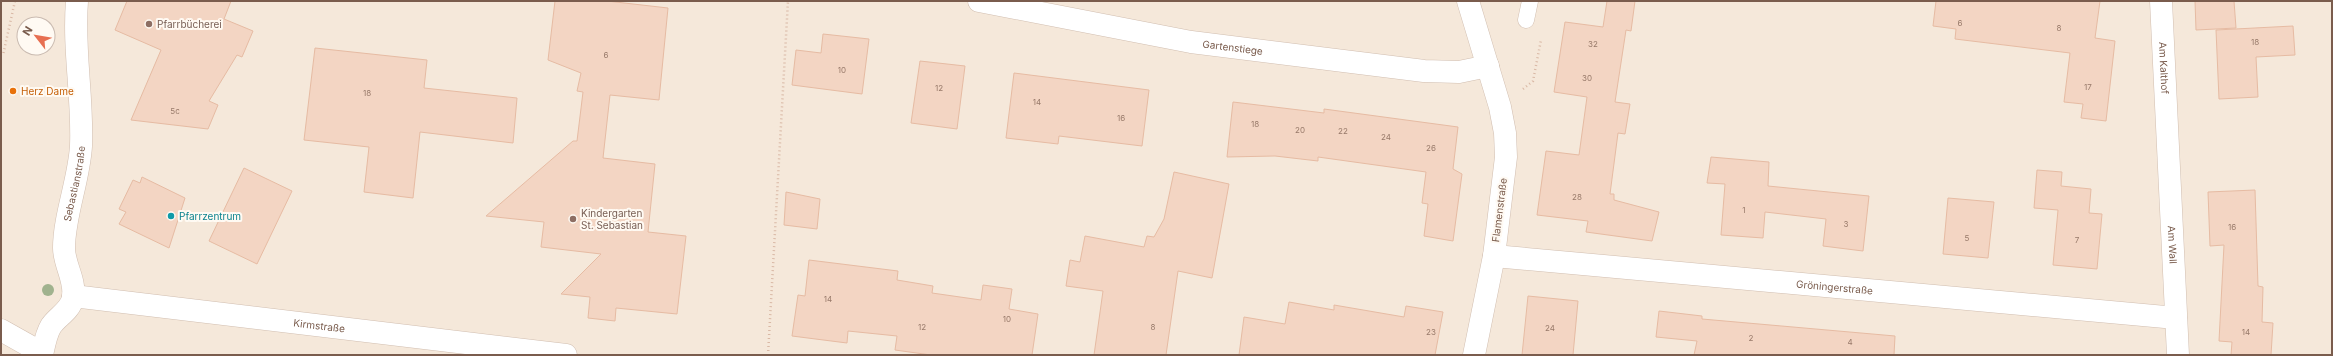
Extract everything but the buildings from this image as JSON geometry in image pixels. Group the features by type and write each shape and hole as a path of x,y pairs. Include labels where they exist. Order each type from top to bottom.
{"street":[{"name":"Sebastianstraße","path":"73,296 71,277 64,248 79,164 81,144 81,102 76,39 77,1"},
{"name":"Gartenstiege","path":"979,1 1038,6 1191,42 1424,71 1459,72 1488,66"},
{"name":"Flamenstraße","path":"1468,1 1500,106 1505,134 1506,157 1494,256 1474,355"},
{"name":"Am Kalthof","path":"2161,1 2167,135"},
{"name":"Am Wall","path":"2167,135 2178,355"},
{"name":"Gröningerstraße","path":"1494,256 2176,318"},
{"path":"1,330 42,354 51,327 65,313 73,296"},
{"name":"Kirmstraße","path":"73,296 566,355"}],"lane":[{"path":"1526,20 1530,1"}],"path":[{"path":"1,55 3,55 15,1"},
{"path":"768,355 788,1"},
{"path":"1500,106 1533,81 1542,36 1526,20"}],"shaded area":[{"path":"1,1 2332,1 2332,355 1,355"}],"place":[{"name":"Pfarrbücherei","path":"149,24"},
{"name":"Herz Dame","path":"13,91"},
{"name":"Pfarrzentrum","path":"171,216"},
{"name":"Kindergarten St. Sebastian","path":"573,219"}]}
